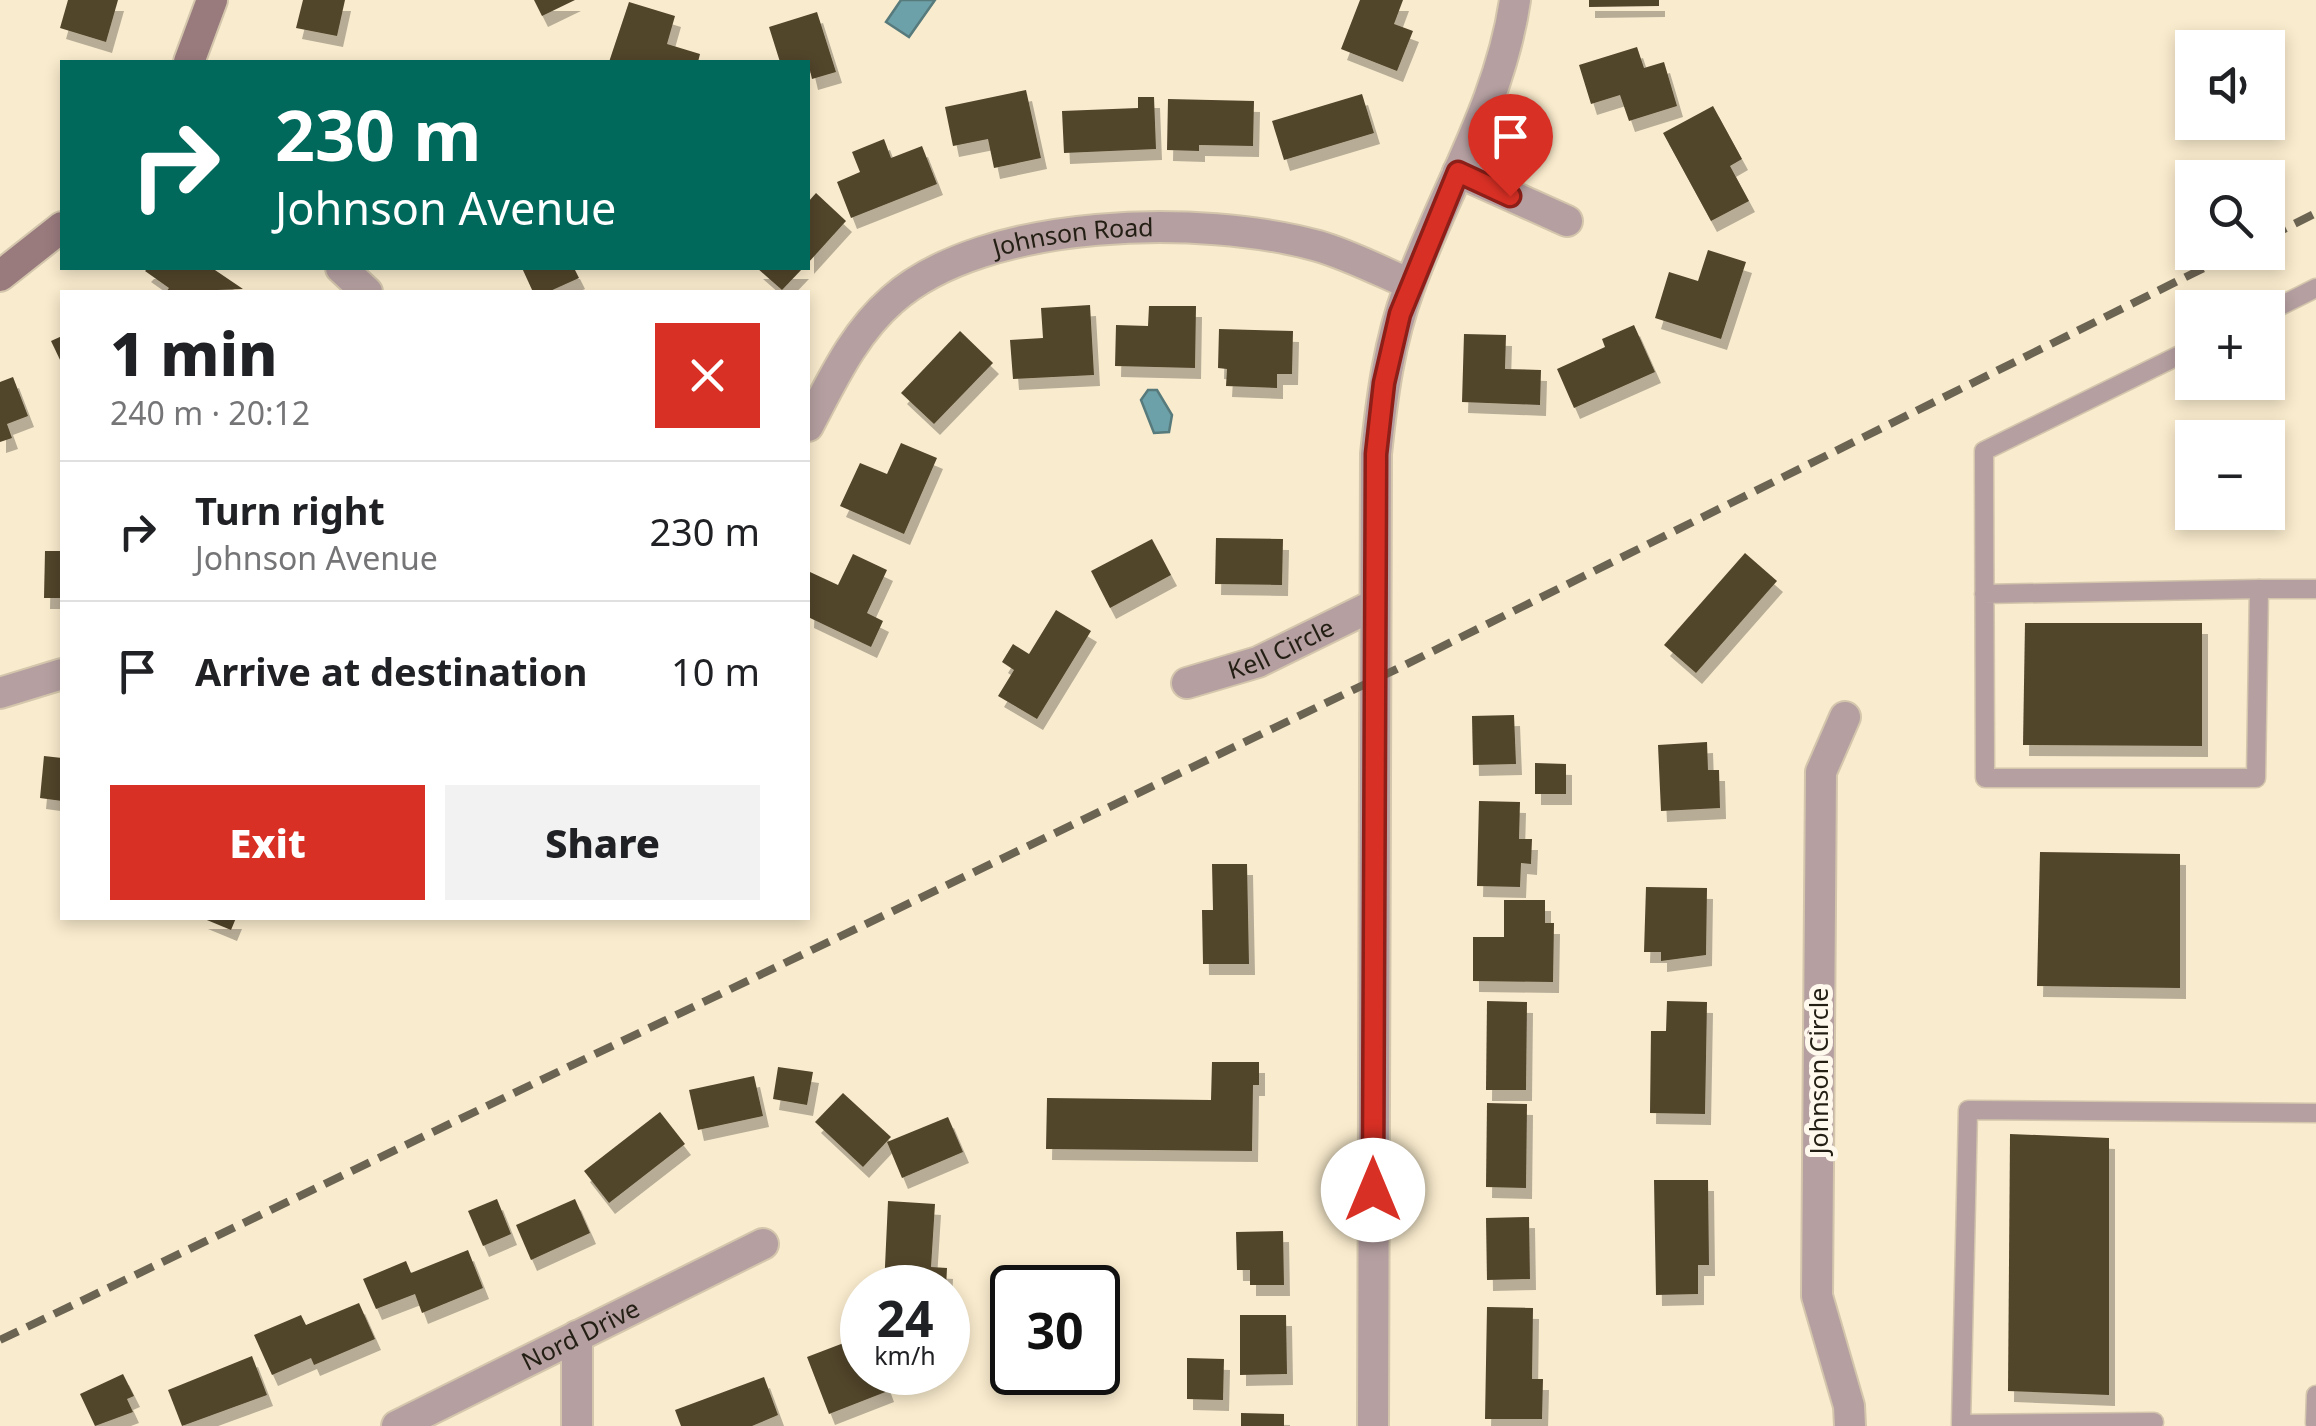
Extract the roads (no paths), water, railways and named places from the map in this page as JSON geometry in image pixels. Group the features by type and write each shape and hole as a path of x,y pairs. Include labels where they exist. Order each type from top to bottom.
{"street":[{"path":"191,60 212,0"},
{"path":"1373,1426 1372,606 1376,454 1384,383 1410,284 1492,98 1508,45 1515,0"},
{"path":"1458,172 1567,221"},
{"name":"Johnson Road","path":"810,422 865,325 894,297 926,275 961,260 1028,241 1166,228 1251,234 1320,247 1410,284"},
{"path":"0,276 60,230"},
{"path":"343,270 365,290"},
{"name":"Kell Circle","path":"1187,683 1258,662 1372,606"},
{"path":"0,694 60,675"},
{"name":"Johnson Circle","path":"1845,717 1821,772 1817,1296 1849,1406 1850,1426"},
{"name":"Nord Drive","path":"396,1426 763,1244"},
{"path":"577,1336 577,1426"}],"lane":[{"path":"2285,304 2316,288"},
{"path":"2175,357 1984,451 1985,778 2256,778 2259,589"},
{"path":"1984,594 2316,590"},
{"path":"2154,1422 1961,1424 1968,1110 2316,1113"},
{"path":"2316,1395 2316,1423"}],"water":[{"path":"901,0 935,0 909,37 886,22"},
{"path":"1148,390 1157,390 1172,415 1169,432 1154,433 1141,400"}],"railway":[{"path":"2285,228 2316,213"},
{"path":"0,1340 1405,665 2200,270"}]}
